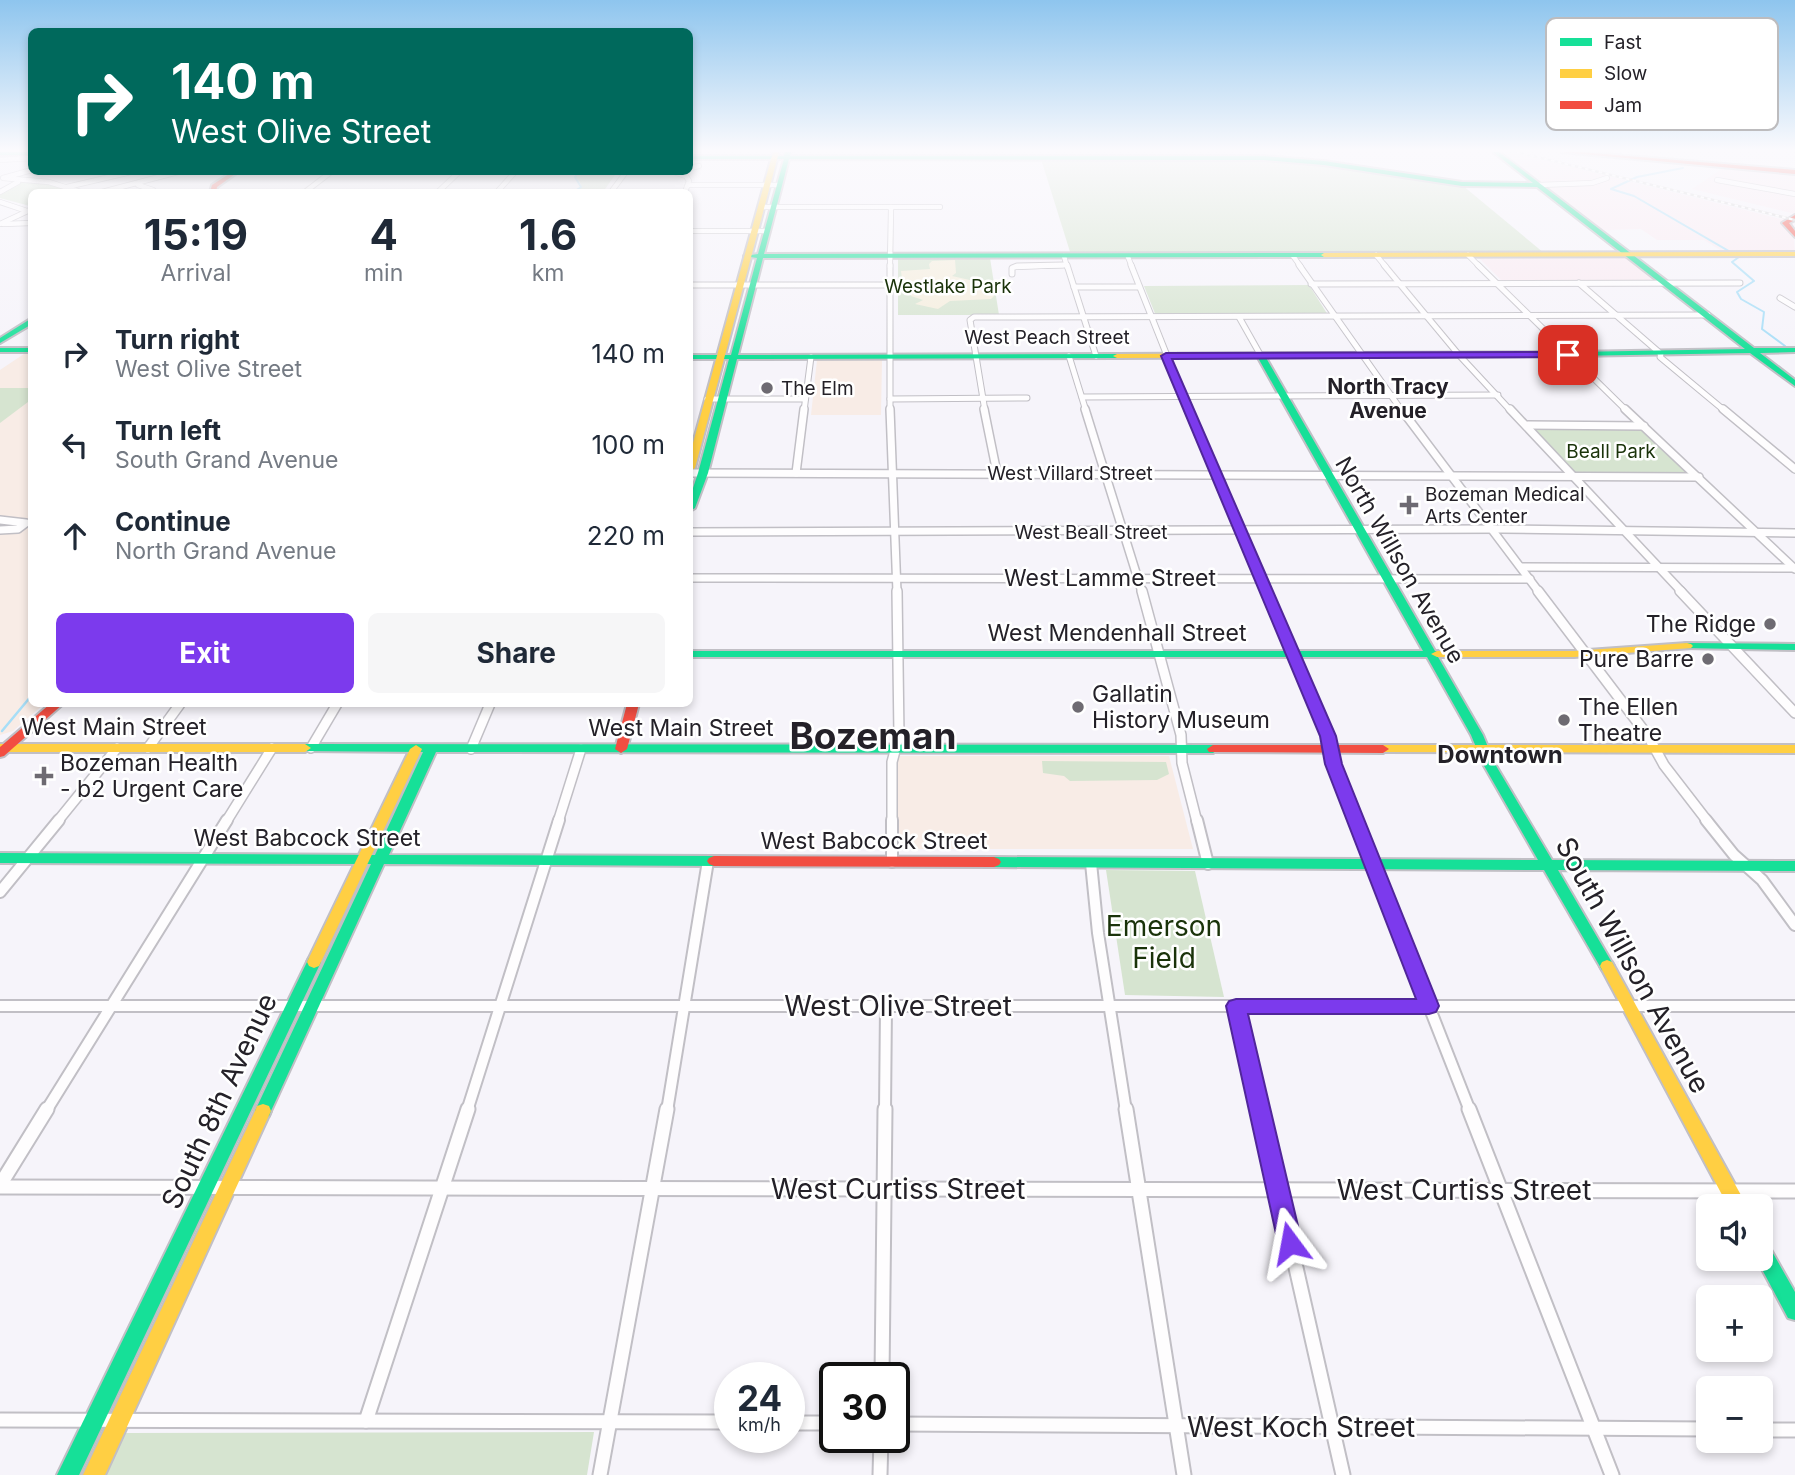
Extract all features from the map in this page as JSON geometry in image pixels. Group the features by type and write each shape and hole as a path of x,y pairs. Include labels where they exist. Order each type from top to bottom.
{"main road":[{"path":"693,500 704,473 753,285 754,256 762,221"},
{"path":"1585,221 1795,384"},
{"path":"1789,221 1785,223 1795,235"},
{"path":"754,256 891,256 1066,261 1128,257 1795,254"},
{"path":"693,458 739,285 754,256"},
{"path":"0,341 28,323"},
{"path":"0,350 28,350"},
{"name":"West Peach Street","path":"693,357 1568,355 1795,350"},
{"name":"North Willson Avenue","path":"1261,356 1477,735 1482,750"},
{"name":"West Mendenhall Street","path":"693,654 1429,654 1586,653 1651,647 1795,647"},
{"path":"2,749 53,707"},
{"path":"621,748 632,707"},
{"name":"West Main Street","path":"2,749 1795,749"},
{"name":"South 8th Avenue","path":"68,1475 416,749"},
{"name":"South 8th Avenue","path":"94,1475 431,749"},
{"name":"South Willson Avenue","path":"1482,750 1631,1006 1732,1194"},
{"name":"West Babcock Street","path":"0,858 1795,866"},
{"path":"1773,1271 1795,1311"}],"street":[{"path":"891,221 888,357 896,531 899,736 892,762 892,862"},
{"path":"0,222 28,223"},
{"path":"693,231 760,230"},
{"path":"1376,255 1459,355 1528,425 1795,713"},
{"path":"1468,255 1568,355 1795,568"},
{"path":"1293,256 1333,317 1586,653 1664,765 1734,855 1762,880 1795,925"},
{"path":"1128,257 1183,397 1328,736 1334,764 1612,1475"},
{"path":"1012,274 1012,268 1017,265 1066,261 1096,356"},
{"path":"1579,283 1661,354 1660,357 1795,469"},
{"path":"1311,284 1740,283"},
{"path":"693,285 890,285"},
{"path":"1074,287 1139,287"},
{"path":"1780,298 1795,307"},
{"path":"997,473 974,356 970,320 974,317 1708,315"},
{"name":"North Willson Avenue","path":"1239,317 1261,356"},
{"path":"1069,356 1159,654 1181,735 1182,763 1208,864"},
{"path":"796,473 811,357"},
{"path":"1082,397 1498,395"},
{"path":"890,399 1027,398"},
{"path":"707,399 804,399"},
{"path":"1528,425 1644,426"},
{"name":"West Villard Street","path":"693,471 1450,474 1699,478"},
{"path":"0,520 26,523 18,529 0,530"},
{"name":"West Beall Street","path":"693,532 1493,529 1795,533"},
{"path":"1521,568 1795,568"},
{"name":"West Lamme Street","path":"693,578 1530,579"},
{"path":"148,748 178,707"},
{"path":"311,748 335,707"},
{"path":"471,749 489,707"},
{"path":"0,892 117,748"},
{"path":"0,1186 272,748"},
{"path":"366,1421 443,1188 581,748"},
{"path":"600,1475 654,1188 708,861"},
{"path":"1091,863 1098,933 1184,1475"},
{"name":"West Olive Street","path":"0,1006 1795,1006"},
{"path":"882,1362 886,1006"},
{"path":"1236,1006 1343,1475"},
{"name":"West Curtiss Street","path":"0,1186 1795,1191"},
{"path":"0,1420 714,1422"},
{"name":"West Koch Street","path":"910,1424 1696,1429"},
{"path":"1773,1430 1795,1430"},
{"path":"880,1475 881,1453"}],"shaded area":[{"path":"1592,221 1788,221 1793,222 1795,255 1728,255 1704,240 1657,240 1641,229 1604,230"},
{"path":"1475,254 1634,254 1671,282 1502,281"},
{"path":"28,354 28,707 41,707 13,731 0,735 0,370"},
{"path":"817,360 882,360 881,415 811,415"},
{"path":"897,756 1169,756 1193,849 897,849"}],"green space":[{"path":"1060,221 1505,221 1544,253 1071,255"},
{"name":"Westlake Park","path":"898,258 990,258 999,315 898,315"},
{"path":"1309,285 1328,315 1156,316 1144,286"},
{"path":"0,388 28,388 28,402 0,423"},
{"name":"Beall Park","path":"1528,425 1644,426 1699,477 1575,476"},
{"path":"1042,761 1166,762 1169,774 1157,780 1070,781 1064,776 1043,773"},
{"name":"Emerson Field","path":"1106,870 1195,871 1224,997 1125,995"},
{"path":"594,1432 587,1475 106,1475 125,1433"}],"sand":[{"path":"955,260 956,273 952,276 992,285 994,296 991,299 950,301 938,309 915,304 923,300 911,296 908,289 903,287 901,271 930,269 929,264 932,261"}],"waterway":[{"path":"1677,221 1739,257 1732,262 1754,281 1737,292 1741,299 1764,312 1762,329 1785,346"},
{"path":"2,731 28,700"}],"traffic: fast":[{"path":"693,500 703,473 770,221"},
{"path":"1585,221 1795,384"},
{"path":"747,256 1324,255"},
{"path":"0,341 28,323"},
{"path":"0,350 28,350"},
{"path":"1573,354 1795,350"},
{"path":"693,357 1117,356"},
{"path":"1261,356 1477,735 1489,764 1607,966"},
{"path":"1687,646 1795,647"},
{"path":"693,654 1437,654"},
{"path":"305,748 1213,749"},
{"path":"263,1111 431,749"},
{"path":"0,858 714,861"},
{"path":"994,862 1795,866"},
{"path":"68,1475 314,962"},
{"path":"1773,1271 1795,1311"}],"traffic: slow":[{"path":"693,457 757,221"},
{"path":"1324,255 1795,254"},
{"path":"1117,356 1573,354"},
{"path":"1437,654 1574,654 1687,646"},
{"path":"0,748 305,748"},
{"path":"314,962 416,749"},
{"path":"1383,749 1795,749"},
{"path":"1607,966 1731,1194"},
{"path":"94,1475 263,1111"}],"traffic: jam":[{"path":"1789,221 1785,223 1795,235"},
{"path":"0,753 54,707"},
{"path":"621,749 632,707"},
{"path":"1213,749 1383,749"},
{"path":"714,861 994,862"}],"place":[{"name":"The Elm","path":"767,388"},
{"name":"Bozeman Medical Arts Center","path":"1409,505"},
{"name":"The Ridge","path":"1770,624"},
{"name":"Pure Barre","path":"1708,659"},
{"name":"Gallatin History Museum","path":"1078,707"},
{"name":"The Ellen Theatre","path":"1564,720"},
{"name":"Bozeman Health - b2 Urgent Care","path":"44,776"}],"district":[{"name":"North Tracy Avenue","path":"1388,399"},
{"name":"Bozeman","path":"873,736"},
{"name":"Downtown","path":"1500,755"}],"route":[{"path":"1290,1243 1236,1006 1429,1006 1334,764 1328,736 1166,356 1568,355"}]}
